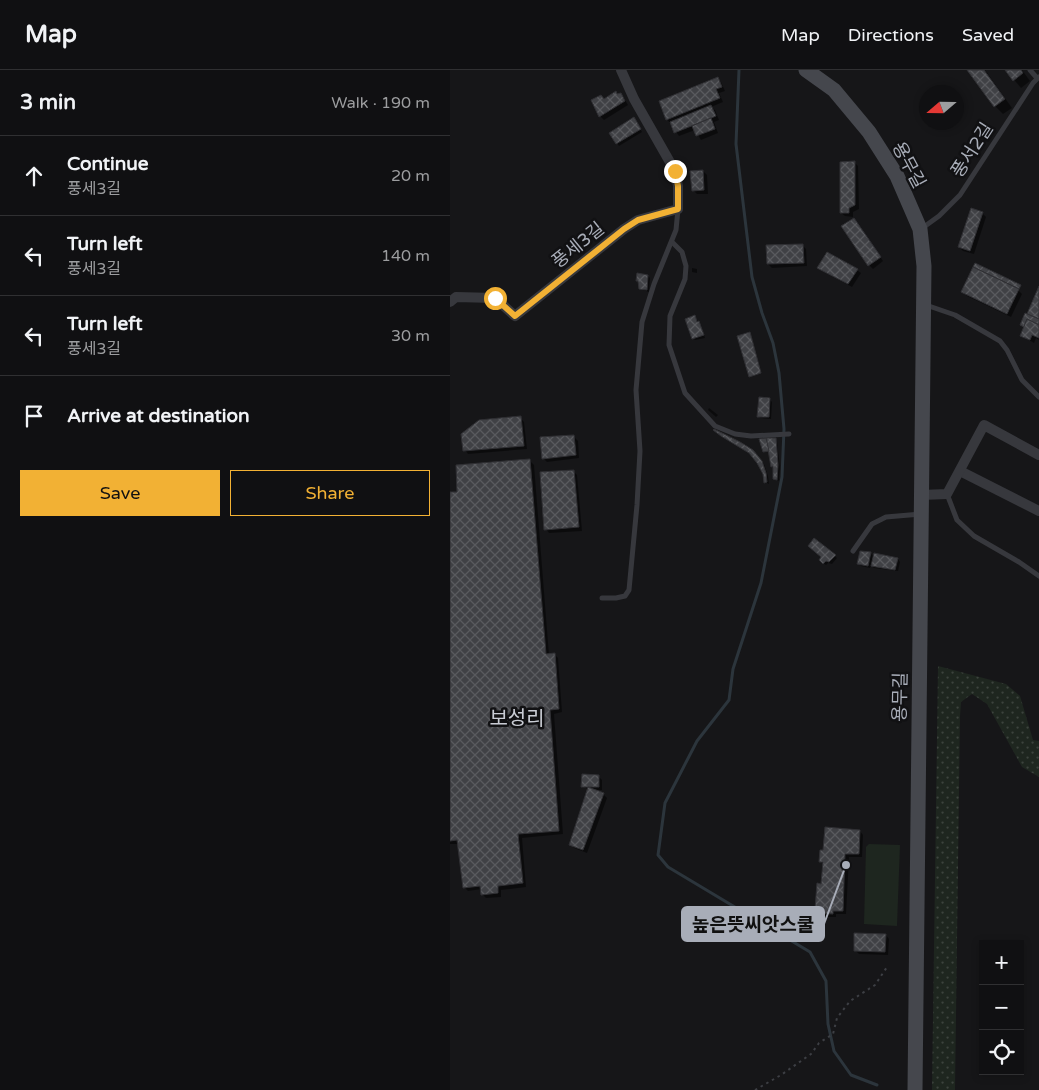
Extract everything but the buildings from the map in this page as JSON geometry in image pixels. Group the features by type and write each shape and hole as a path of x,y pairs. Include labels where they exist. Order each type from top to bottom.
{"street":[{"path":"621,70 634,99 675,171 678,186 678,209"},
{"name":"용무길","path":"806,70 834,90 869,132 896,176 920,229 924,266 915,1090"},
{"name":"풍세3길","path":"450,302 456,298 495,298 515,316 624,229 638,220 678,209"},
{"path":"921,495 947,494 984,426 1039,455"},
{"path":"960,470 1039,511"}],"lane":[{"path":"1030,70 1038,78"},
{"name":"풍서2길","path":"920,229 939,216 960,195 992,144 1038,78"},
{"path":"602,598 625,596 629,590 638,496 640,451 636,390 642,322 654,284 676,230 678,209"},
{"path":"672,242 682,252 686,266 685,279 670,316 669,345 685,393 715,426 735,434 751,436 788,434"},
{"path":"923,304 955,315 1000,341 1008,350 1022,380 1039,397"},
{"path":"947,494 958,520 974,536 1039,576"},
{"path":"853,551 872,524 886,517 921,514"}],"path":[{"path":"755,1090 811,1054 823,1040 833,1034 837,1018 850,1001 875,985 887,967"}],"shaded area":[{"path":"938,666 1006,684 1020,696 1033,740 1039,741 1039,777 1022,767 987,704 972,694 961,702 955,1090 932,1090"},
{"path":"869,844 900,845 897,926 864,924 866,847"}],"waterway":[{"path":"739,70 736,144 752,277 773,343 779,373 784,429 782,477 761,583 733,669 729,700 697,741 665,803 658,855 668,867 810,952 826,981 828,1024 834,1051 851,1075 877,1085"}],"place":[{"name":"높은뜻씨앗스쿨","path":"846,865"}],"district":[{"name":"보성리","path":"517,718"}],"route":[{"path":"495,298 515,316 624,229 638,220 678,209 678,186 675,171"}]}
